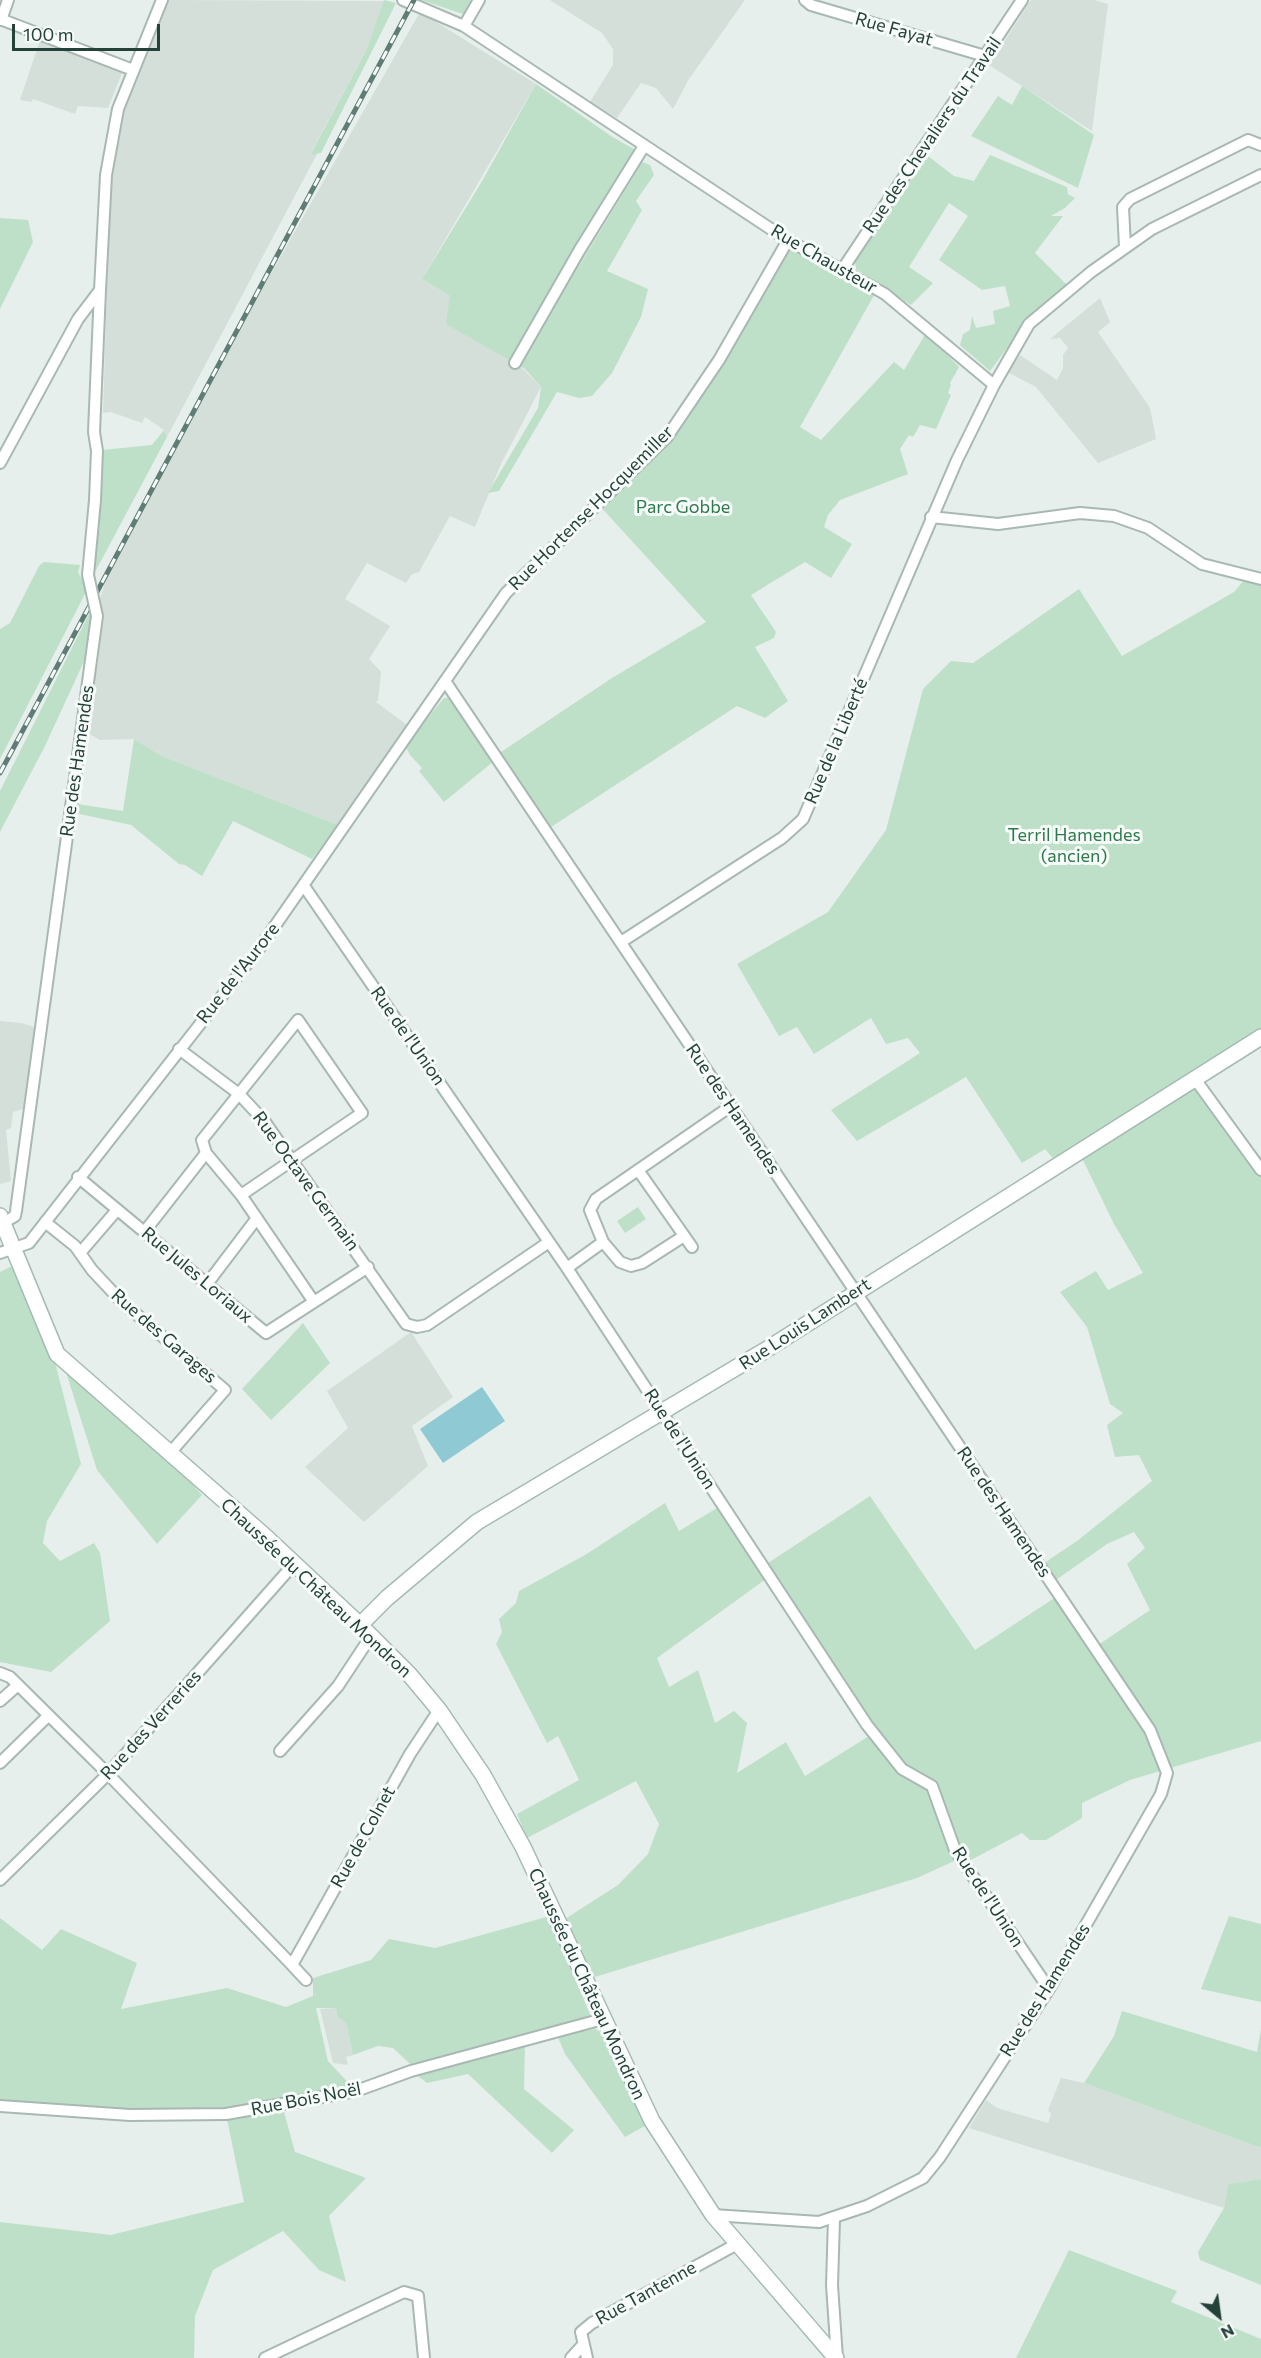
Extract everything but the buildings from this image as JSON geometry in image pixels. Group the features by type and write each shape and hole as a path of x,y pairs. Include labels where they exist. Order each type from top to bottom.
{"main road":[{"name":"Rue Louis Lambert","path":"366,1630 387,1598 477,1522 663,1413 1261,1037"},
{"name":"Chaussée du Château Mondron","path":"1,1220 7,1251 57,1354 366,1630 409,1674 439,1710 483,1775 523,1847 571,1954 652,2121 713,2215 837,2358"}],"street":[{"path":"8,0 1,20 133,70"},
{"name":"Rue des Hamendes","path":"1,1220 15,1216 16,1211 97,616 88,575 95,500 97,451 94,432 106,176 118,109 162,0"},
{"name":"Rue Chausteur","path":"402,0 464,27 788,240 885,294 994,385"},
{"path":"464,27 479,0"},
{"name":"Rue Fayat","path":"805,0 811,5 985,56"},
{"name":"Rue des Chevaliers du Travail","path":"842,270 1022,0"},
{"path":"1125,247 1123,207 1130,199 1248,140 1261,145"},
{"path":"515,363 579,251 644,146"},
{"path":"994,385 1029,324 1125,247 1152,228 1261,175"},
{"name":"Rue Hortense Hocquemiller","path":"445,681 506,593 667,437 719,360 788,240"},
{"path":"0,463 78,319 100,290"},
{"name":"Rue de la Liberté","path":"621,942 782,838 803,819 931,517 994,385"},
{"path":"931,517 998,524 1080,513 1114,516 1148,528 1202,564 1261,579"},
{"name":"Rue des Hamendes","path":"445,681 857,1291 1154,1739 1167,1773 1161,1794 1049,1989 940,2157 923,2178 898,2193 819,2222 713,2215"},
{"name":"Rue de l'Aurore","path":"7,1251 29,1243 78,1177 261,946 445,681"},
{"name":"Rue de l'Union","path":"304,886 567,1268 867,1725 896,1763 935,1790 956,1850 1049,1989"},
{"path":"241,1195 362,1113 298,1020 202,1140 206,1153 241,1195 314,1302"},
{"name":"Rue Octave Germain","path":"179,1049 239,1094 265,1122 294,1160 406,1324 417,1327 427,1325 549,1242"},
{"path":"1195,1079 1261,1170"},
{"path":"684,1236 642,1263 631,1266 620,1262 603,1242 590,1210 596,1199 731,1106"},
{"path":"145,1231 206,1153"},
{"path":"638,1170 692,1247"},
{"name":"Rue Jules Loriaux","path":"78,1177 266,1333 368,1267"},
{"path":"80,1253 117,1210"},
{"path":"207,1284 257,1218"},
{"name":"Rue des Garages","path":"45,1221 75,1246 92,1270 121,1301 225,1390 170,1453"},
{"path":"567,1268 603,1242"},
{"name":"Rue des Verreries","path":"0,1880 108,1774 294,1564"},
{"path":"280,1751 338,1686 366,1630"},
{"path":"0,1673 10,1677 108,1774 306,1980"},
{"path":"0,1701 18,1685"},
{"name":"Rue de Colnet","path":"292,1965 410,1754 439,1710"},
{"path":"0,1763 48,1716"},
{"name":"Rue Bois Noël","path":"0,2106 130,2115 226,2114 356,2091 411,2071 603,2019"},
{"path":"834,2218 832,2285 837,2358"},
{"name":"Rue Tantenne","path":"587,2358 582,2346 581,2332 592,2323 737,2244"},
{"path":"265,2358 404,2292 417,2296 423,2358"},
{"path":"571,2358 582,2346"}],"shaded area":[{"path":"167,0 384,1 366,51 310,154 317,154 167,437 164,430 145,417 142,423 111,412 103,413 110,186 125,107"},
{"path":"550,0 745,0 689,79 673,109 656,88 641,83 617,118 590,102 613,65 613,49 602,33"},
{"path":"1031,0 1094,0 1108,4 1092,131 989,65"},
{"path":"420,12 536,84 422,279 450,296 541,387 501,464 475,527 450,516 419,572 412,574 406,583 367,563 345,599 390,626 369,659 381,672 376,702 407,725 338,825 162,756 134,739 100,740 86,732 102,619 100,599 110,567 221,361"},
{"path":"41,37 122,73 108,108 78,106 75,114 33,99 31,102 20,100"},
{"path":"1100,298 1110,322 1098,332 1150,408 1156,439 1098,463 1036,387 1007,372 1020,355 1057,380 1063,368 1063,355 1068,348 1060,338 1050,339"},
{"path":"0,1021 21,1023 37,1028 23,1109 13,1112 11,1128 6,1130 11,1181 0,1184"},
{"path":"411,1332 453,1397 412,1426 428,1466 364,1522 305,1467 348,1428 327,1391"},
{"path":"336,2008 337,2016 346,2022 353,2055 346,2057 348,2065 333,2063 320,2009"},
{"path":"1061,2078 1084,2083 1261,2148 1261,2179 1228,2184 1224,2208 969,2128 986,2100 997,2108 1048,2123 1051,2114 1048,2110"}],"green space":[{"path":"384,0 396,3 321,153 310,155 366,51"},
{"path":"421,0 471,0 463,14"},
{"path":"536,84 611,136 644,155 572,278 642,162 650,165 654,175 636,201 642,210 607,271 648,289 641,317 612,373 592,396 579,398 557,392 499,491 488,493 538,408 541,387 525,369 446,324 450,296 422,279 481,183"},
{"path":"1022,86 1094,135 1078,188 971,136 998,96 1012,105"},
{"path":"990,155 1067,187 1068,194 1075,198 1065,208 1051,216 1063,216 1035,253 1067,285 1028,320 990,371 960,345 963,334 970,330 972,316 976,328 995,324 993,311 1010,306 1005,286 982,290 939,260 968,216 949,203 909,267 933,283 911,305 856,269 855,260 928,156 954,176 974,181"},
{"path":"0,218 28,220 33,242 0,309"},
{"name":"Parc Gobbe","path":"788,240 877,290 800,427 821,440 894,362 904,370 926,333 959,367 950,383 948,393 951,395 936,429 920,425 913,437 909,435 900,449 908,474 840,500 828,515 824,527 852,544 831,578 805,562 751,595 776,632 774,638 755,647 788,701 765,718 737,706 551,827 501,752 612,678 706,622 598,504 667,437"},
{"path":"164,430 167,437 94,574 92,568 102,450 152,445"},
{"path":"44,562 80,565 78,572 87,590 0,759 0,629 10,623 39,566"},
{"name":"Terril Hamendes (ancien)","path":"1245,579 1261,583 1261,1034 1183,1083 1199,1089 1261,1163 1261,1741 1130,1780 1082,1803 1082,1818 1046,1840 1030,1840 1022,1833 967,1862 963,1857 917,1878 585,1980 565,1919 618,1885 648,1854 659,1824 636,1781 527,1838 517,1814 579,1780 558,1736 547,1743 496,1644 502,1632 499,1619 516,1603 519,1591 585,1555 665,1503 679,1531 722,1505 770,1576 657,1658 669,1687 698,1670 715,1723 734,1711 747,1723 737,1773 786,1742 805,1776 869,1736 885,1749 765,1565 870,1496 975,1650 1059,1595 1098,1645 1150,1610 1127,1564 1145,1548 1134,1532 1107,1544 1056,1580 1044,1563 1077,1541 1152,1481 1139,1455 1115,1457 1107,1425 1123,1413 1110,1404 1087,1327 1060,1292 1096,1271 1108,1290 1143,1273 1114,1224 1079,1152 1056,1162 1045,1149 1022,1163 966,1077 857,1141 831,1110 920,1053 908,1038 886,1044 871,1018 814,1054 797,1027 779,1036 737,964 828,912 886,830 923,689 951,661 973,663 1079,589 1122,656 1234,592"},
{"path":"91,610 92,644 45,746 0,832 0,791"},
{"path":"444,698 452,698 494,761 444,802 419,771 422,768 410,755 405,745"},
{"path":"134,739 162,756 338,825 312,859 233,821 202,876 185,865 179,864 131,825 75,813 77,804 123,811"},
{"path":"638,1207 646,1219 625,1233 617,1221"},
{"path":"14,1265 55,1362 81,1464 47,1521 43,1543 60,1561 94,1543 100,1553 110,1621 51,1672 0,1662 0,1272"},
{"path":"303,1323 330,1363 271,1420 242,1389"},
{"path":"64,1366 168,1457 202,1495 157,1544 97,1470"},
{"path":"550,1916 593,2022 410,2064 393,2048 378,2046 353,2055 346,2023 337,2016 336,2008 316,2008 328,2061 356,2091 233,2114 284,2112 295,2152 366,2178 329,2216 346,2282 319,2270 283,2231 213,2270 195,2316 194,2358 0,2358 0,2222 111,2235 244,2202 226,2114 0,2106 0,1918 42,1950 61,1929 137,1963 121,2009 227,1988 286,2007 313,1996 313,1978 371,1960 389,1939 435,1948"},
{"path":"1229,1916 1261,1924 1261,2002 1201,1989"},
{"path":"1122,2011 1257,2052 1261,2029 1261,2148 1084,2083 1114,2036"},
{"path":"596,2029 604,2035 650,2123 625,2137 565,2054 557,2035"},
{"path":"525,2043 524,2089 574,2130 552,2153 468,2074 427,2083 411,2071"},
{"path":"1261,2179 1261,2285 1200,2260 1198,2252 1224,2208 1228,2184"},
{"path":"1069,2250 1177,2291 1171,2302 1261,2339 1261,2358 1016,2358"}],"water":[{"path":"482,1387 505,1421 443,1463 420,1429"}],"railway":[{"path":"0,773 414,0"}]}
